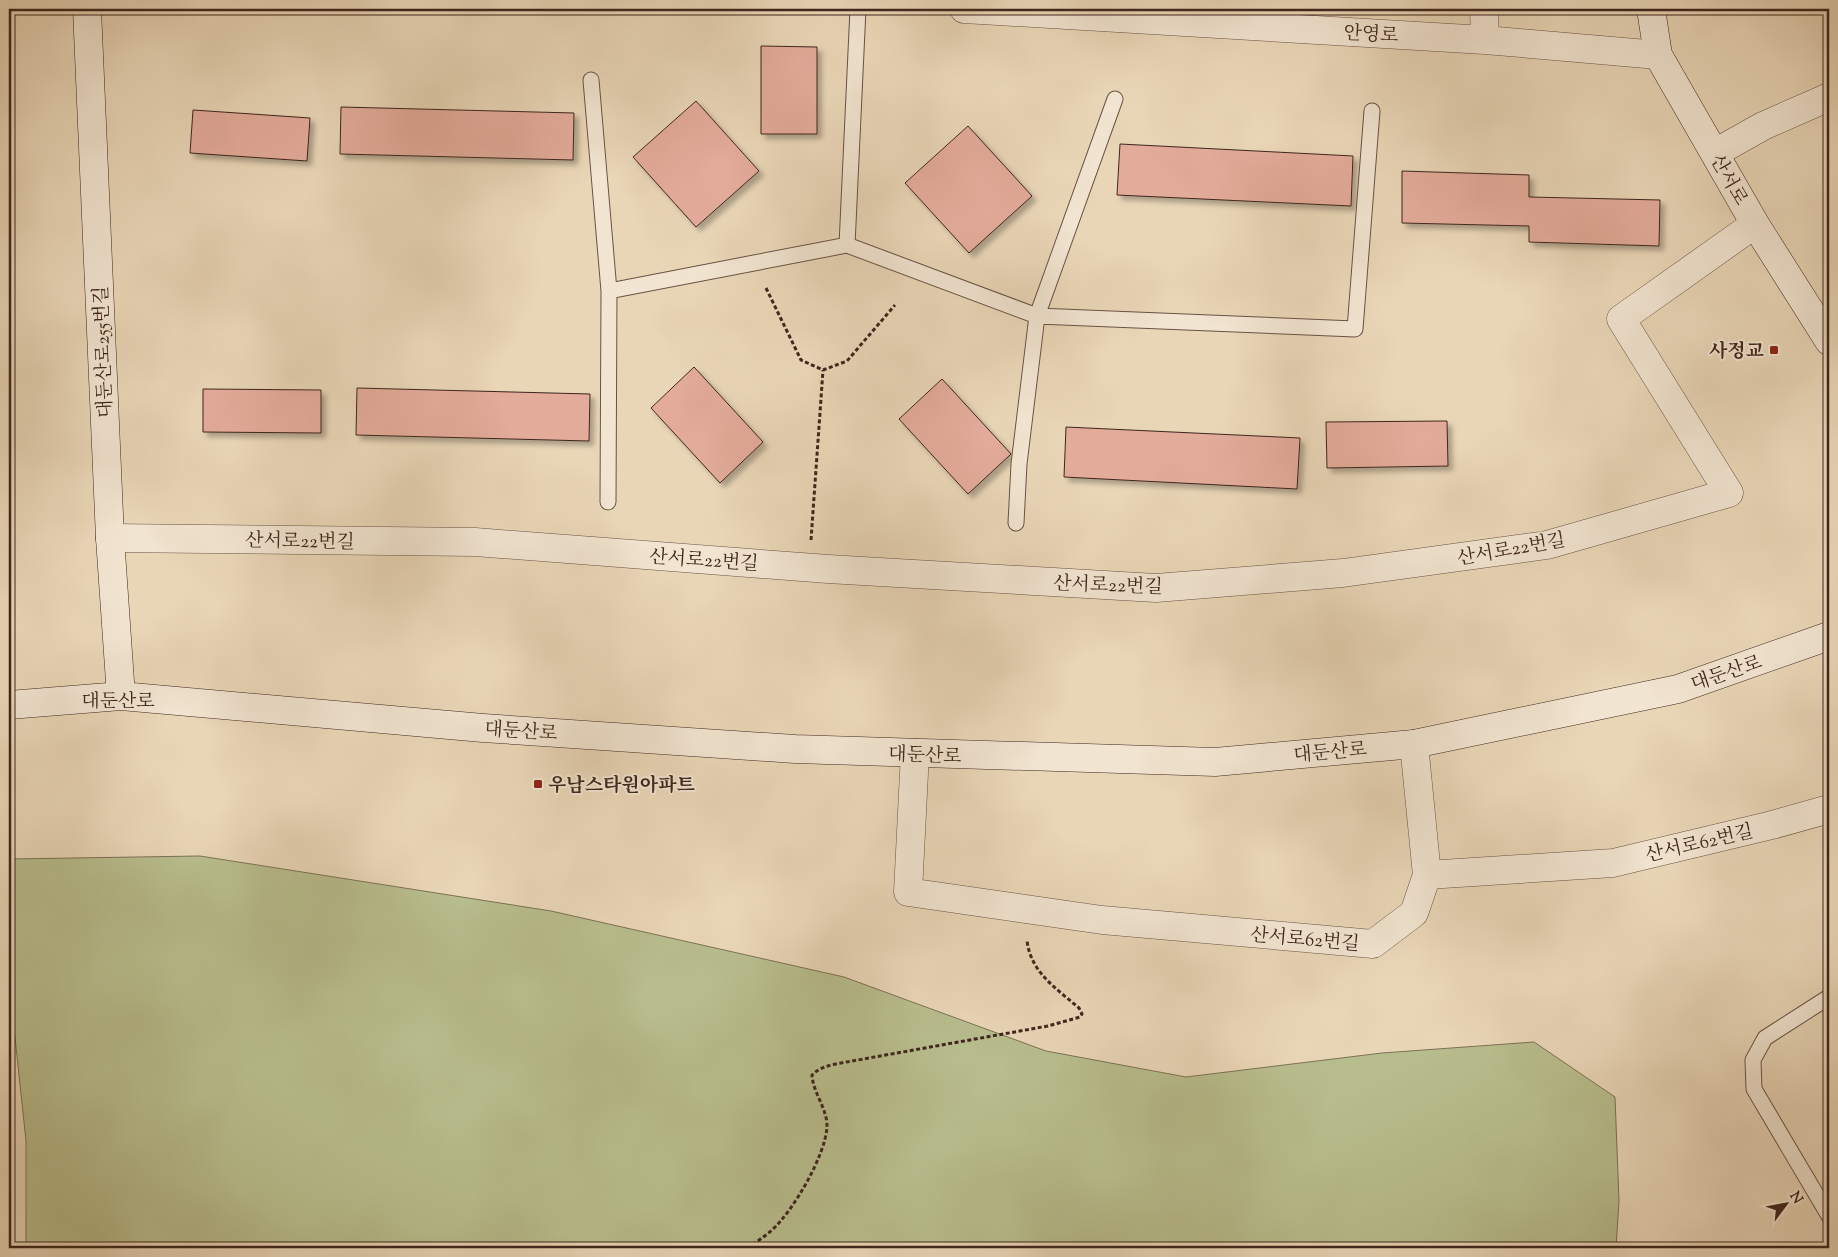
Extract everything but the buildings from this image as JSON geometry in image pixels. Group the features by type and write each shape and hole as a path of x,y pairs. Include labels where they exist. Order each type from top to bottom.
{"street":[{"name":"대둔산로255번길","path":"87,9 110,538 121,696"},
{"name":"안영로","path":"964,9 1485,40 1658,55"},
{"path":"1484,9 1485,40"},
{"name":"산서로","path":"1651,9 1658,55 1755,224 1829,341"},
{"path":"1715,153 1763,126 1829,97"},
{"name":"산서로22번길","path":"110,538 475,542 828,569 1156,588 1343,573 1547,545 1729,493 1621,319 1755,224"},
{"name":"대둔산로","path":"9,705 121,696 483,728 795,749 1215,762 1414,744 1678,689 1829,636"},
{"path":"1414,744 1427,875"},
{"name":"산서로62번길","path":"915,753 908,892 1102,920 1373,944 1414,913 1427,875 1613,862 1772,825 1829,809"}],"lane":[{"path":"847,245 858,9"},
{"path":"591,80 609,291 608,502"},
{"path":"1016,523 1019,464 1038,316 1115,99"},
{"path":"609,291 847,245 1038,316 1355,329 1372,111"},
{"path":"1829,997 1765,1038 1753,1060 1754,1090 1829,1216"}],"path":[{"path":"766,288 801,360 823,370 847,361 895,304"},
{"path":"811,548 823,370"},
{"path":"747,1248 773,1229 790,1208 814,1168 825,1144 827,1125 825,1114 812,1083 814,1072 823,1067 841,1063 1048,1026 1080,1017 1082,1014 1079,1008 1042,976 1034,965 1027,943 1026,909"}],"green space":[{"path":"200,856 551,911 844,977 1046,1051 1186,1077 1382,1053 1534,1042 1615,1097 1619,1201 1616,1248 26,1248 26,1141 14,1028 9,1017 9,859"}],"place":[{"name":"사정교","path":"1774,350"},
{"name":"우남스타원아파트","path":"538,784"}]}
